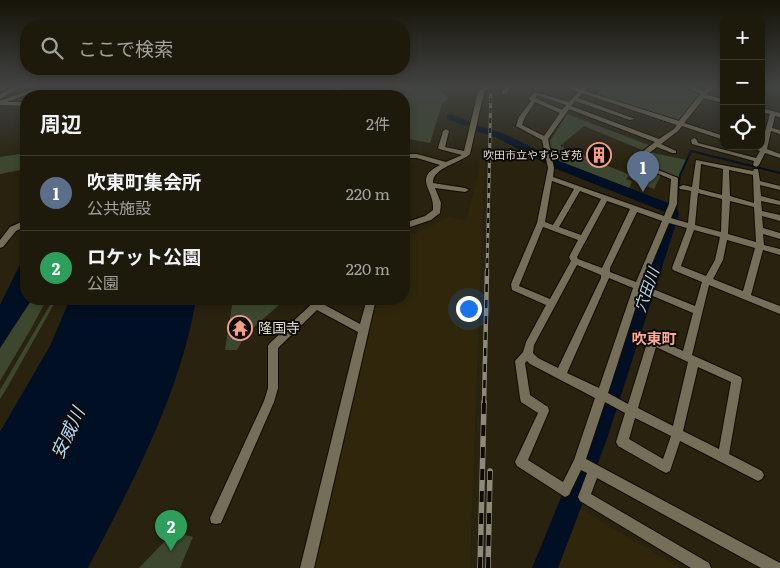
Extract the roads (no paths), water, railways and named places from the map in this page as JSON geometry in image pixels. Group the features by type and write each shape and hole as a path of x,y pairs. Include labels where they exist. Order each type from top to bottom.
{"street":[{"path":"410,224 428,218 437,211 437,200 429,179 432,173 466,154 476,113"},
{"path":"525,113 519,126 545,139"},
{"path":"552,304 515,288 514,284 520,266 541,223 550,161 545,139 563,113"},
{"path":"592,113 657,142 674,152"},
{"path":"610,113 632,118"},
{"path":"649,113 720,137"},
{"path":"689,113 681,124 644,153 646,157 642,166 675,178 669,212 638,287 602,395 587,466 584,497 704,568"},
{"path":"746,297 760,246 756,171 769,129 777,114"},
{"path":"769,129 780,132"},
{"path":"446,131 441,148 466,154"},
{"path":"694,140 694,144 756,171 780,188"},
{"path":"763,151 780,156"},
{"path":"410,157 447,165"},
{"path":"756,171 698,161 692,227 676,268 780,310"},
{"path":"653,341 622,442 666,467 677,434 698,312 705,284 711,278 725,236 726,167"},
{"path":"548,178 634,209 669,212"},
{"path":"431,185 465,190"},
{"path":"684,188 758,205 780,203"},
{"path":"556,228 578,189"},
{"path":"587,466 565,491 521,462 544,411 525,398 520,361 528,354 529,345 575,261 573,257 605,199"},
{"path":"758,205 780,218"},
{"path":"560,374 605,278 605,273 634,209"},
{"path":"669,212 676,222 780,252"},
{"path":"541,223 584,239"},
{"path":"0,245 13,229 20,226"},
{"path":"759,230 780,236"},
{"path":"575,261 698,312"},
{"path":"216,518 270,402 273,388 273,346 316,305"},
{"path":"324,305 364,330"},
{"path":"307,568 370,305"},
{"path":"637,334 737,380 723,457"},
{"path":"528,354 534,361 758,475"},
{"path":"587,466 775,568"}],"water":[{"path":"20,264 20,305 28,305 0,348 0,305"},
{"name":"安威川","path":"67,305 195,305 179,370 166,404 137,471 88,568 0,568 0,432 50,346"}],"waterway":[{"name":"穴田川","path":"451,117 465,123"},
{"name":"穴田川","path":"477,128 501,136 558,165 671,209 672,214 596,439 545,568"},
{"path":"672,209 676,208 680,175 691,151 780,173"}],"railway":[{"path":"487,273 490,113"},
{"path":"484,404 487,271"},
{"path":"480,568 484,402"},
{"path":"488,568 490,471"}],"place":[{"name":"吹田市立やすらぎ苑","path":"599,155"},
{"name":"吹東町集会所","path":"643,192"},
{"name":"隆国寺","path":"240,328"},
{"name":"ロケット公園","path":"171,551"}],"district":[{"name":"吹東町","path":"654,339"}]}
